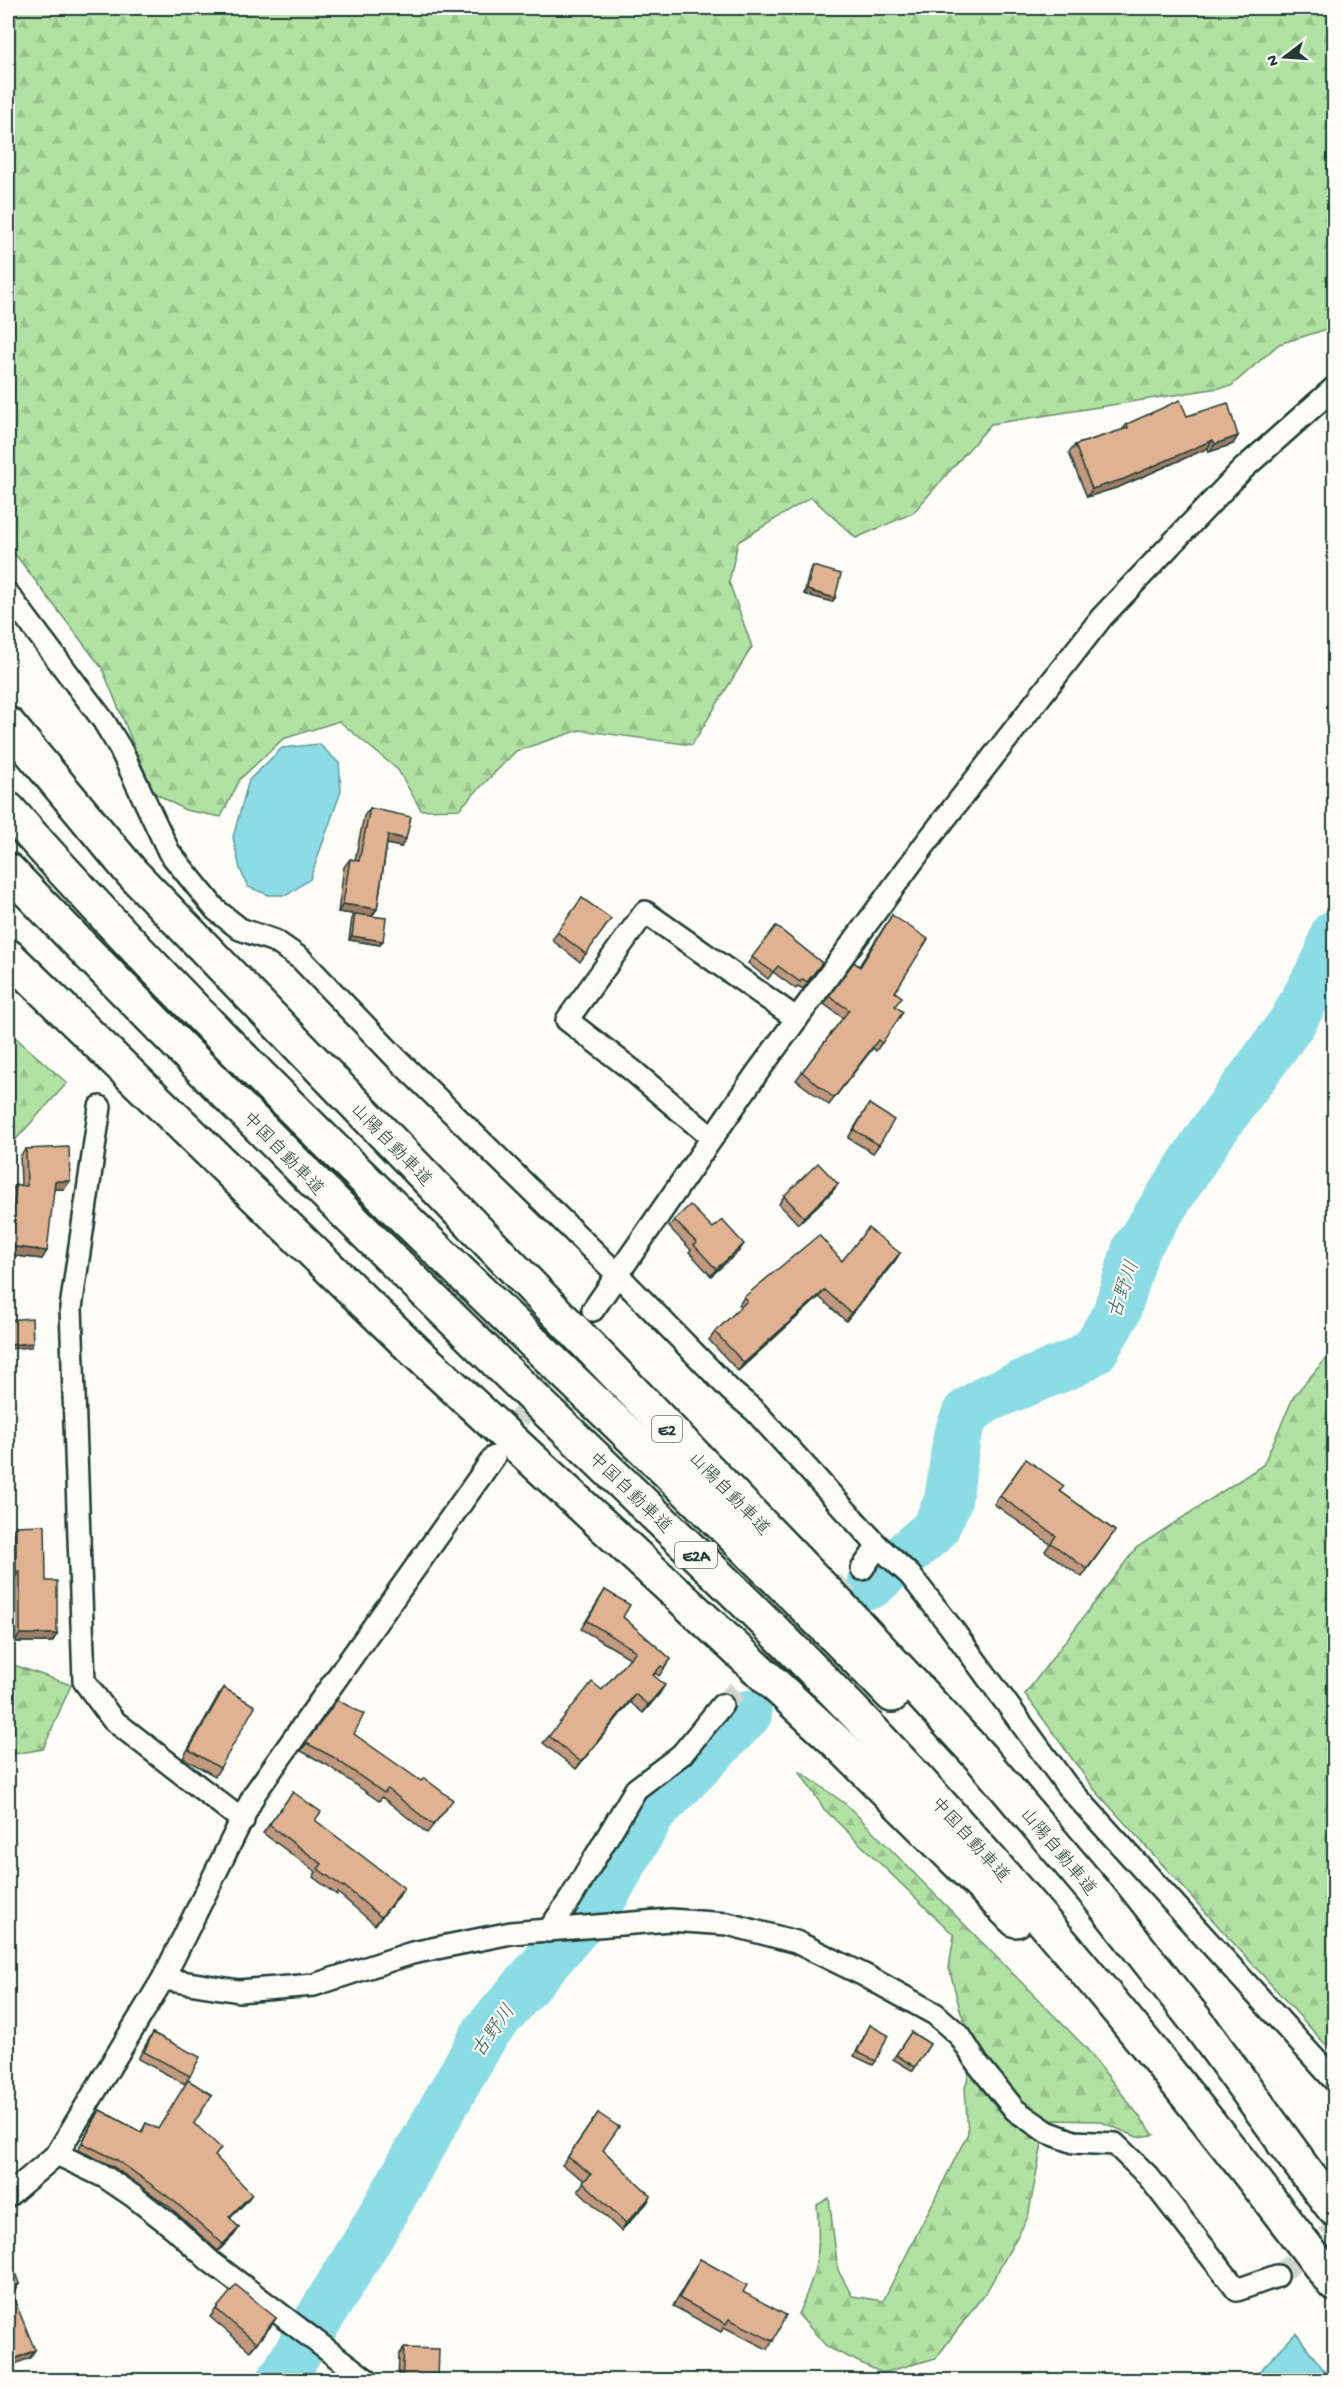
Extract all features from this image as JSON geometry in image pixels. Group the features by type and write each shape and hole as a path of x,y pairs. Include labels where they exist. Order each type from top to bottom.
{"highway":[{"name":"山陽自動車道","path":"8,724 132,873 842,1608 981,1758 1096,1893 1298,2159"},
{"name":"E2A","path":"8,809 95,908 340,1154 772,1574 963,1768 1091,1908 1195,2030 1335,2209"},
{"name":"中国自動車道","path":"8,870 324,1194 766,1622 877,1736 984,1852 1082,1965 1243,2164 1335,2285"},
{"path":"8,956 416,1351 573,1495 941,1843 1112,2020 1335,2285"}],"street":[{"path":"593,1310 797,1018 927,843 1102,617 1242,470 1335,388"},
{"path":"8,594 103,720 120,748 169,852 216,910 240,929 275,940 301,959 397,1059 617,1274 731,1391 755,1411 879,1546 910,1575 1067,1786 1335,2080"},
{"path":"712,1138 632,1070 567,1020 645,912 797,1018"},
{"path":"100,1107 70,1308 84,1681 113,1720 243,1821"},
{"path":"8,2196 57,2154 164,1979 255,1793 494,1457"},
{"path":"862,1569 879,1546"},
{"path":"548,1931 571,1898 636,1789 682,1754 722,1705"},
{"path":"164,1979 239,1991 314,1985 412,1953 511,1933 670,1920 728,1924 796,1942 864,1975 935,2014 960,2036 977,2063 1015,2110 1047,2132 1074,2142 1115,2144 1148,2176 1237,2290 1277,2276"},
{"path":"57,2154 105,2177 132,2196 174,2228 210,2261 367,2380"}],"green space":[{"path":"8,8 1334,8 1334,327 1279,344 1231,386 991,424 913,513 856,538 811,497 738,542 729,582 752,647 692,745 580,730 516,751 459,809 421,810 398,770 339,721 283,739 240,779 221,817 185,810 153,792 102,668 8,545"},
{"path":"8,1031 67,1083 8,1148"},
{"path":"1334,1349 1334,2054 1094,1789 1025,1694 1136,1548 1263,1465 1294,1396"},
{"path":"8,1663 71,1685 43,1749 8,1755"},
{"path":"799,1771 847,1805 1086,2048 1154,2135 1137,2137 1099,2121 1052,2120 1042,2144 1028,2217 988,2289 936,2358 882,2373 827,2347 798,2314 814,2273 819,2236 817,2205 829,2198 838,2270 852,2296 883,2301 968,2133 965,2088 976,2046 961,2013 949,1968 954,1935 824,1809"}],"water":[{"path":"319,744 339,763 341,791 310,879 287,895 269,895 248,887 240,869 233,837 249,780 282,748"},
{"path":"1296,2333 1331,2380 1251,2380"}],"building":[{"path":"1180,400 1187,416 1228,403 1238,436 1215,444 1213,440 1124,479 1092,489 1075,445 1128,428 1127,424"},
{"path":"813,566 841,574 835,598 807,590"},
{"path":"370,808 411,817 406,839 388,835 377,909 343,904 350,859 359,861"},
{"path":"582,898 611,919 586,954 557,932"},
{"path":"355,914 386,918 383,941 352,936"},
{"path":"892,915 928,939 895,992 902,997 895,1006 903,1012 882,1043 878,1040 834,1098 802,1072 849,1010 829,996 854,962 860,967"},
{"path":"776,926 822,963 807,982 803,979 800,982 778,966 773,972 752,957"},
{"path":"869,1104 894,1120 879,1145 854,1130"},
{"path":"69,1147 70,1181 55,1181 47,1251 9,1246 16,1185 27,1186 26,1149"},
{"path":"818,1163 838,1184 804,1217 784,1196"},
{"path":"690,1205 713,1228 722,1220 744,1244 716,1269 694,1245 697,1243 674,1220"},
{"path":"868,1228 900,1253 851,1313 825,1290 744,1363 715,1332 747,1301 744,1297 819,1235 842,1261"},
{"path":"32,1318 33,1343 8,1345 8,1320"},
{"path":"1026,1459 1064,1486 1060,1491 1115,1531 1087,1569 1051,1543 1056,1536 1000,1496"},
{"path":"45,1525 46,1581 57,1581 57,1634 20,1634 20,1571 16,1571 16,1526"},
{"path":"605,1590 630,1605 623,1617 671,1659 664,1668 661,1666 653,1675 665,1685 648,1705 635,1694 581,1762 549,1736 592,1682 602,1690 636,1651 587,1621"},
{"path":"224,1688 255,1706 220,1768 189,1750"},
{"path":"337,1700 364,1714 354,1734 421,1781 424,1778 453,1800 433,1825 388,1789 384,1793 333,1757 306,1743"},
{"path":"293,1792 321,1812 315,1820 404,1888 381,1917 344,1886 318,1869 322,1864 269,1825"},
{"path":"870,2025 888,2035 876,2061 857,2052"},
{"path":"911,2032 930,2044 915,2067 896,2055"},
{"path":"153,2033 200,2057 190,2076 144,2052"},
{"path":"188,2080 212,2095 194,2123 221,2148 215,2156 252,2194 229,2217 239,2228 223,2244 174,2201 117,2160 82,2143 100,2110 142,2133 146,2123 158,2129"},
{"path":"598,2113 619,2127 603,2150 651,2196 626,2223 583,2182 591,2174 568,2157"},
{"path":"8,2250 19,2284 9,2287 35,2350 8,2362"},
{"path":"700,2259 747,2285 743,2292 786,2315 773,2341 729,2319 726,2324 679,2298"},
{"path":"236,2285 276,2318 256,2343 216,2309"},
{"path":"404,2348 439,2349 438,2380 402,2380"}],"waterway":[{"name":"古野川","path":"871,1585 935,1529 948,1501 957,1436 966,1413 988,1398 1074,1363 1095,1350 1116,1314 1136,1248 1210,1135 1293,1021 1327,958 1334,934"},
{"name":"古野川","path":"281,2380 373,2231 486,2032 606,1893 651,1814 748,1714"}],"tunnel":[{"path":"501,1446 582,1325"},
{"path":"722,1705 862,1569"},
{"path":"1277,2276 1334,2231"}]}
